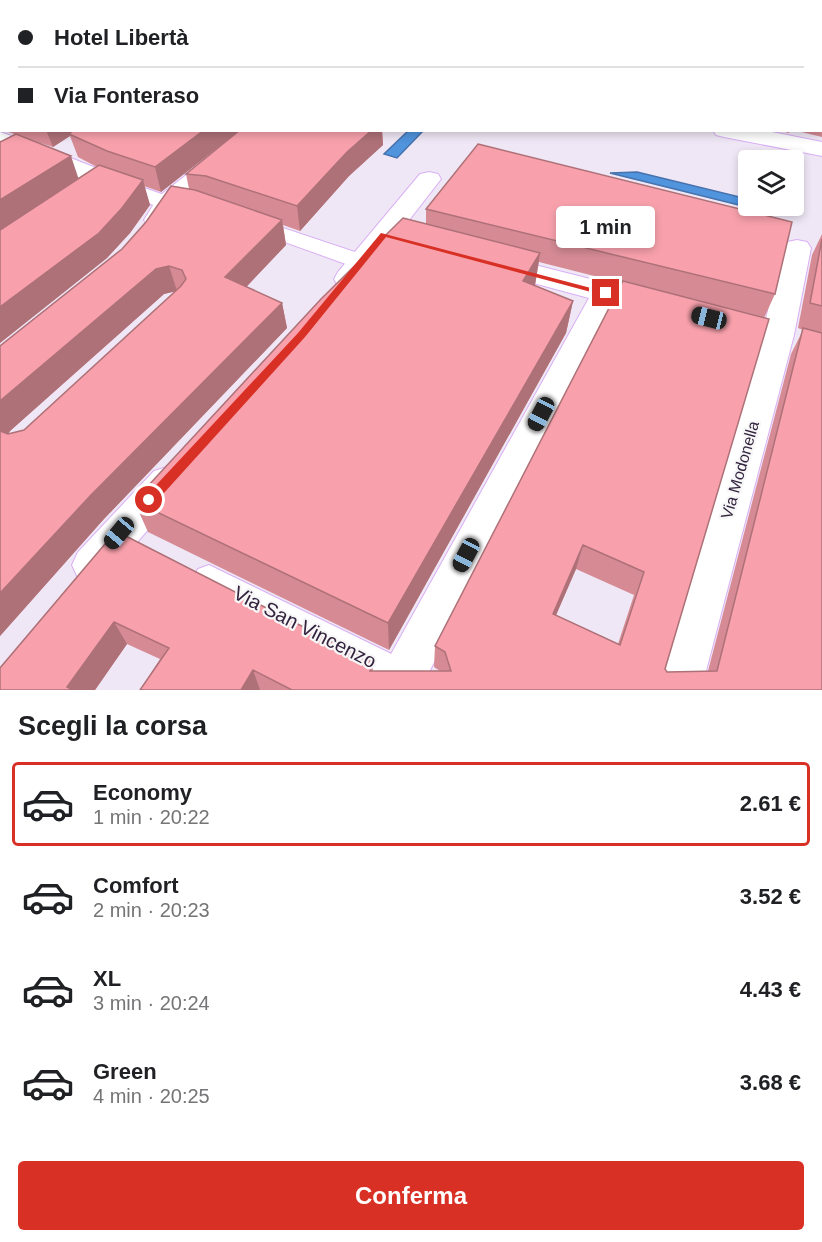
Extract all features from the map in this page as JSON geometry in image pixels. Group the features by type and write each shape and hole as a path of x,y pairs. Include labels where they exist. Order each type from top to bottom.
{"street":[{"path":"142,240 167,202 256,132"},
{"path":"734,132 822,149"},
{"path":"0,137 23,146 64,153 102,179 167,202 204,207"},
{"path":"0,160 23,146"},
{"path":"74,197 102,179"},
{"path":"332,298 429,179"},
{"path":"235,218 362,262"},
{"path":"384,234 415,242"},
{"name":"Via Modonella","path":"678,690 776,334 797,248"},
{"path":"471,257 684,312"},
{"path":"408,686 606,293"},
{"path":"67,595 133,540 190,456"},
{"name":"Via San Vincenzo","path":"178,564 408,686"}],"water":[{"path":"407,132 422,132 397,158 384,154"},
{"path":"637,172 738,197 738,205 610,173"}],"building":[{"path":"72,132 201,132 155,167 107,151 69,134"},
{"path":"238,132 370,132 347,152 297,206 206,176 186,174"},
{"path":"16,134 71,156 0,200 0,142"},
{"path":"478,144 738,209 738,216 768,216 792,222 775,294 426,209"},
{"path":"99,165 143,180 99,233 0,307 0,230"},
{"path":"171,186 195,190 282,220 225,277 282,303 91,495 0,593 0,431 8,434 24,430 186,279 182,270 169,266 156,269 0,401 0,346 122,249 146,222"},
{"path":"403,218 540,253 523,281 573,301 388,623 134,501 321,299"},
{"path":"822,239 822,306 810,303"},
{"path":"623,281 769,319 665,669 667,672 717,671 803,328 822,333 822,690 292,690 253,670 241,690 140,690 169,648 114,622 67,687 73,690 0,690 0,668 116,531 372,662 370,671 451,671 445,652 435,646","holes":["583,545 644,572 620,645 553,614"]}],"route":[{"path":"149,500 302,335 384,234 606,293"}]}
